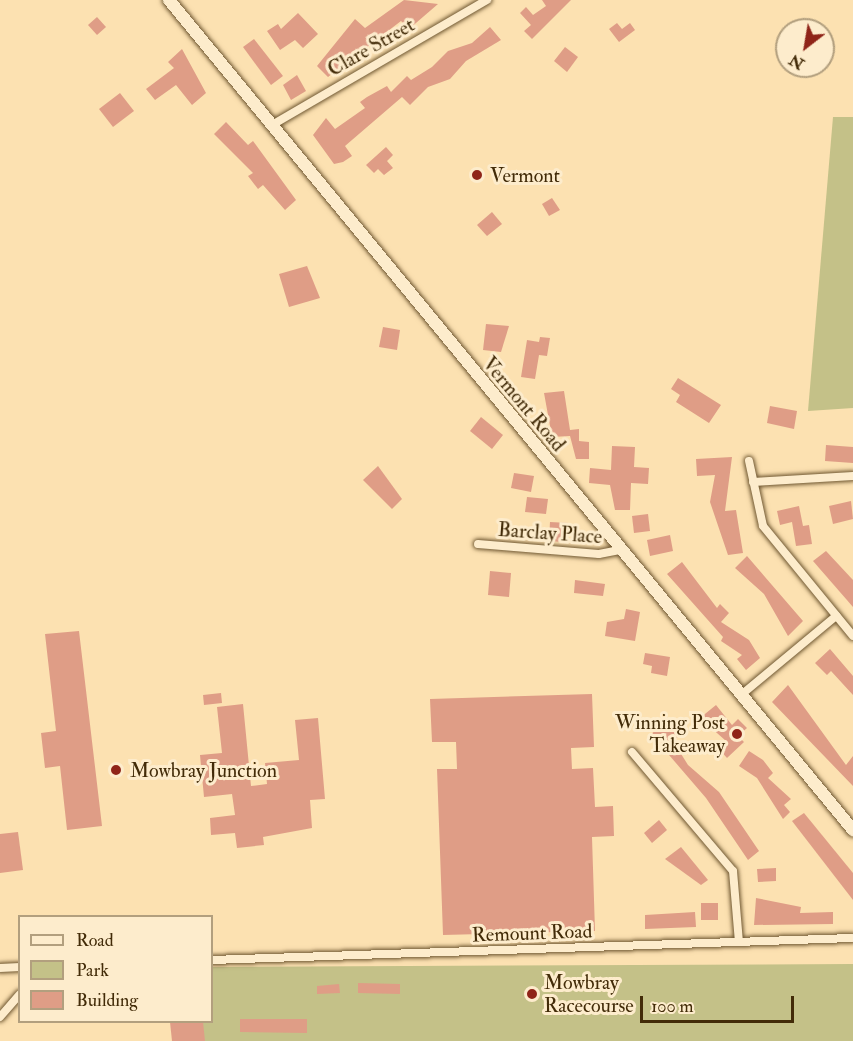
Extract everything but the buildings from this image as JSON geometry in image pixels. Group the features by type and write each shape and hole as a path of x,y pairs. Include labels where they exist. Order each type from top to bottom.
{"street":[{"name":"Vermont Road","path":"169,0 853,830"},
{"name":"Clare Street","path":"272,125 487,0"},
{"path":"749,460 763,526 836,616 851,630"},
{"path":"753,482 853,476"},
{"name":"Barclay Place","path":"478,544 599,554 620,550"},
{"path":"741,695 836,616"},
{"path":"632,752 733,872 739,942"},
{"name":"Remount Road","path":"213,960 853,938"},
{"path":"0,968 18,967"},
{"path":"0,1017 18,996"}],"green space":[{"path":"833,117 853,117 853,408 808,411"},
{"name":"Mowbray Racecourse","path":"853,964 853,1041 204,1041 201,1023 213,1023 213,967"}],"place":[{"name":"Vermont","path":"477,175"},
{"name":"Winning Post Takeaway","path":"737,734"},
{"name":"Mowbray Junction","path":"116,770"},
{"name":"Mowbray Racecourse","path":"532,994"}]}
